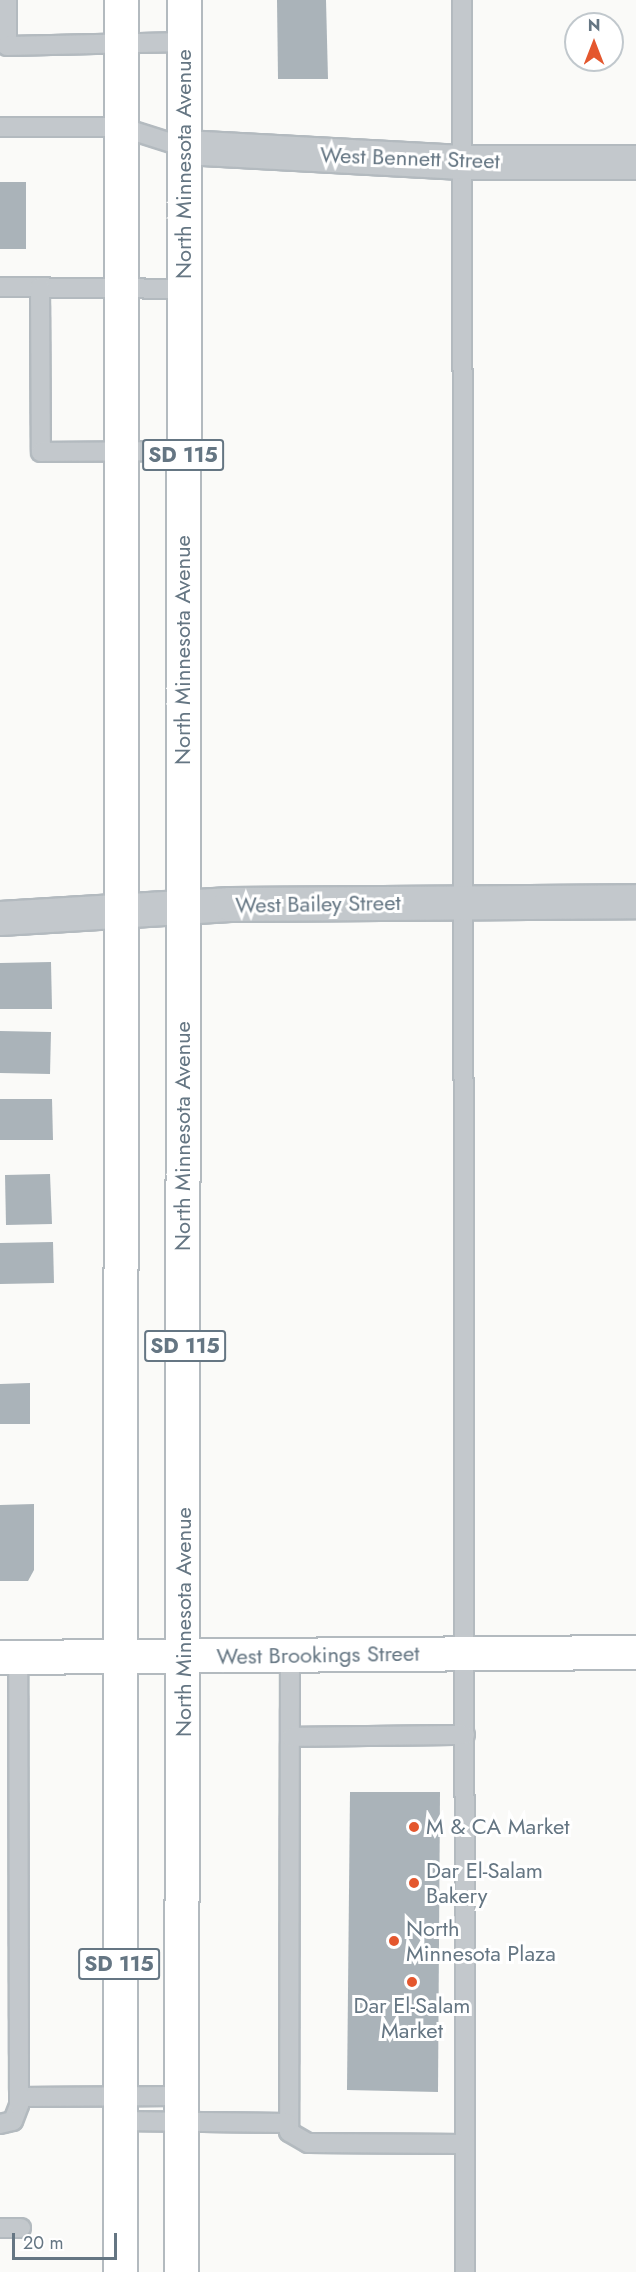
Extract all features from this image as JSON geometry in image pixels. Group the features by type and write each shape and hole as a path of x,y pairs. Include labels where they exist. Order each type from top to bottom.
{"main road":[{"name":"SD 115","path":"120,2272 121,0"},
{"name":"North Minnesota Avenue","path":"181,2272 179,2110 184,1657 182,910 184,0"},
{"name":"West Brookings Street","path":"9,1657 636,1652"}],"street":[{"name":"West Bennett Street","path":"184,147 462,162 636,162"},
{"name":"West Bailey Street","path":"0,918 121,914 230,904 636,901"}],"lane":[{"path":"7,0 7,46 184,42"},
{"path":"462,0 465,903 465,2272"},
{"path":"0,127 121,127 184,147"},
{"path":"0,287 183,289"},
{"path":"40,287 41,452 183,451"},
{"path":"290,1655 292,1737 287,2123 289,2132 308,2143 465,2144"},
{"path":"0,2124 16,2116 19,2097 9,1657"},
{"path":"292,1737 465,1735"},
{"path":"19,2097 119,2109 179,2110 287,2123"},
{"path":"119,2109 179,2110"},
{"path":"0,2228 21,2228"}],"building":[{"path":"277,0 326,0 328,79 278,79"},
{"path":"0,182 26,182 26,249 0,249"},
{"path":"51,962 52,1009 0,1009 0,963"},
{"path":"0,1031 51,1032 50,1074 0,1073"},
{"path":"0,1099 52,1099 53,1140 0,1140"},
{"path":"50,1174 52,1224 6,1225 5,1175"},
{"path":"53,1242 54,1283 0,1284 0,1243"},
{"path":"30,1383 30,1424 0,1424 0,1384"},
{"path":"34,1504 34,1570 28,1581 0,1581 0,1505"},
{"name":"North Minnesota Plaza","path":"350,1792 440,1792 438,2092 347,2090"}],"place":[{"name":"M & CA Market","path":"414,1827"},
{"name":"Dar El-Salam Bakery","path":"414,1883"},
{"name":"North Minnesota Plaza","path":"394,1941"},
{"name":"Dar El-Salam Market","path":"412,1982"}]}
